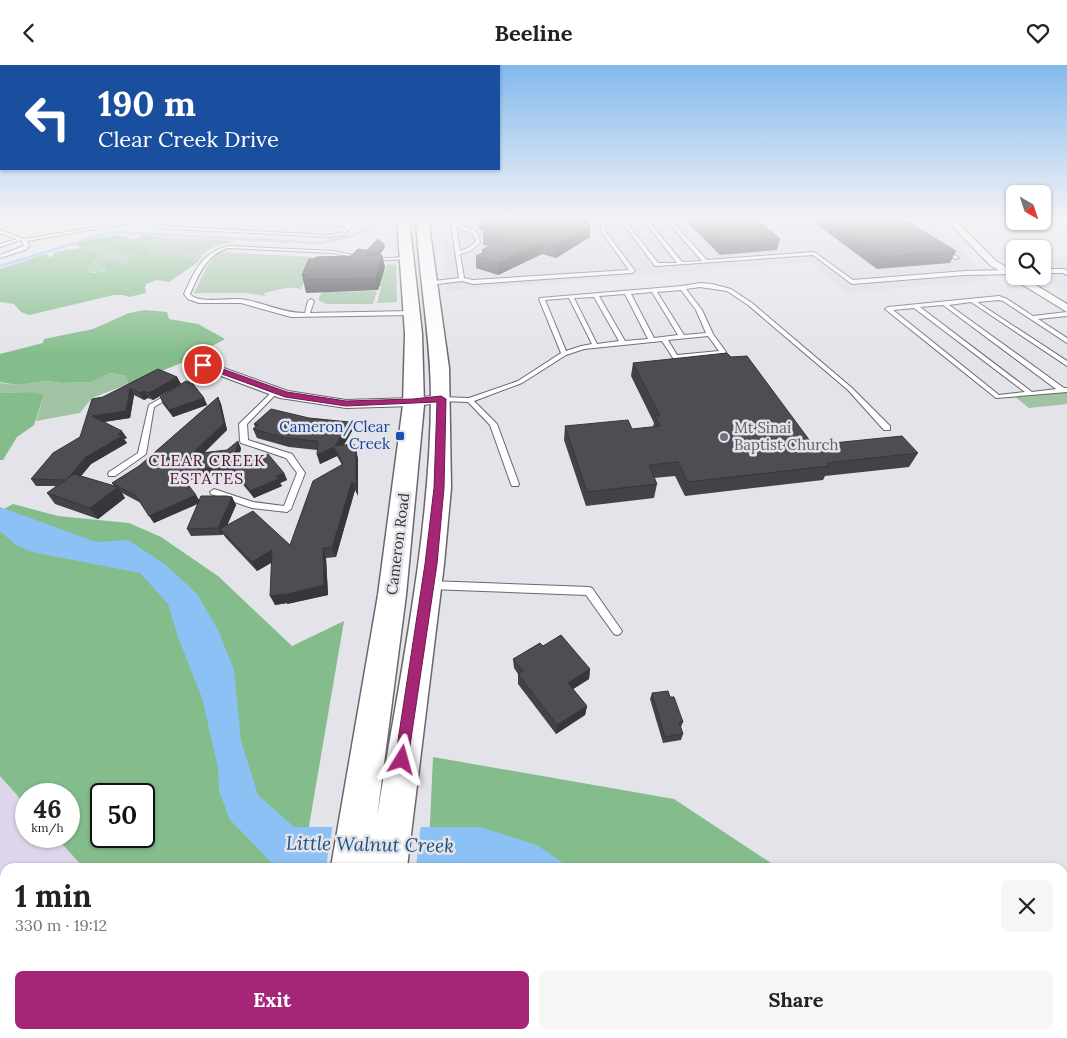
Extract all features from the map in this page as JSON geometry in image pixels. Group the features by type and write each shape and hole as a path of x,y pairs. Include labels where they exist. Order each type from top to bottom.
{"main road":[{"name":"Cameron Road","path":"388,863 388,743 399,544 415,373 407,263"},
{"name":"Cameron Road","path":"351,863 388,743 428,585 439,488 441,399 428,263"}],"street":[{"path":"1031,285 1067,309"},
{"path":"190,360 285,395 346,403 413,402 441,399"}],"lane":[{"path":"202,263 187,294 190,298 199,301 241,301 284,313 307,315 412,313"},
{"path":"459,263 462,279"},
{"path":"430,283 462,279 473,282 632,271 626,263"},
{"path":"656,263 657,265 688,263"},
{"path":"828,263 852,282 1006,272"},
{"path":"1065,272 1055,266 1067,265"},
{"path":"1051,271 1065,272"},
{"path":"564,354 542,299 700,285 712,286 729,290 750,304 850,389 887,428"},
{"path":"664,339 675,357 723,352 710,334 699,310 682,288"},
{"path":"654,290 682,337"},
{"path":"627,292 652,340"},
{"path":"596,295 623,343"},
{"path":"571,297 594,345"},
{"path":"1065,391 1001,398 996,396 888,309 1003,299 1067,341"},
{"path":"307,315 311,301"},
{"path":"972,301 1067,364"},
{"path":"943,303 1065,391"},
{"path":"915,306 1030,394"},
{"path":"1032,318 1067,314"},
{"path":"441,399 470,400 520,382 564,354 583,347 710,334"},
{"path":"112,474 142,454 151,406 214,369"},
{"path":"214,492 252,505 287,509 301,473 288,456 244,441 243,424 276,391"},
{"path":"470,400 493,424 515,484"},
{"path":"428,585 589,591 617,631"}],"shaded area":[{"path":"445,263 793,263 446,291"},
{"path":"813,263 974,263 990,280 846,293"},
{"path":"1051,263 1067,263 1067,293 1051,284"},
{"path":"0,762 17,783 15,783 15,848 77,848 91,863 0,863"}],"green space":[{"path":"17,263 92,263 87,271 93,273 106,270 99,264 130,265 129,263 196,263 169,282 157,280 146,284 146,293 129,297 114,295 29,315 21,312 14,304 0,302 0,269"},
{"path":"92,263 111,263 102,271 95,272 87,271"},
{"path":"209,263 320,263 309,271 301,289 282,289 264,293 265,296 246,293 194,293"},
{"path":"387,264 396,265 397,302 377,303 381,287 377,286 381,271 385,271"},
{"path":"377,291 373,304 326,304 318,300 322,292"},
{"path":"145,310 167,312 169,319 198,324 225,339 179,364 128,384 126,376 111,373 92,382 62,383 46,381 18,385 0,382 0,354 43,343 44,339 93,329 129,313"},
{"path":"111,373 126,376 128,384 92,398 80,413 36,421 44,396 28,392 0,393 0,383 18,385 46,381 62,383 92,382"},
{"path":"1067,391 1067,404 1029,408 1015,397"},
{"path":"28,392 44,395 34,425 17,437 3,460 0,460 0,393"},
{"path":"13,504 58,516 129,523 161,537 218,576 292,646 344,621 303,863 79,863 66,848 80,848 80,783 15,783 15,793 0,776 0,511"},
{"path":"433,757 674,799 771,863 428,863"}],"water":[{"name":"Little Walnut Creek","path":"0,507 96,542 128,540 166,565 197,594 218,630 234,670 241,741 258,795 294,827 480,827 537,845 563,863 272,863 230,820 219,791 218,768 202,698 178,637 168,604 140,573 32,552 16,545 0,531"}],"pier":[{"path":"333,824 421,824 416,863 327,863"}],"building":[{"path":"307,263 380,263 376,278 303,280 305,275 302,275"},
{"name":"Mt Sinai Baptist Church","path":"727,353 731,357 747,356 813,445 902,436 918,453 827,463 829,466 688,482 678,462 649,465 657,484 587,492 565,426 628,420 632,429 660,426 655,416 660,416 633,363"},
{"path":"158,369 177,377 149,393 144,391 140,393 130,388 126,411 92,416 122,431 118,434 122,436 86,457 66,480 31,479 53,453 80,437 92,399 103,397"},
{"path":"186,381 193,384 204,398 169,410 160,397"},
{"path":"218,397 224,423 192,454 227,450 238,441 233,465 179,473 196,495 149,516 136,496 112,483 139,466"},
{"path":"271,409 309,418 349,422 335,446 354,444 354,449 356,449 356,487 352,481 332,548 323,548 324,585 283,595 270,596 272,550 252,562 220,529 253,511 290,545 313,481 343,464 334,447 317,455 318,441 285,438 253,429 258,425 254,424"},
{"path":"268,454 284,473 276,476 279,479 250,491 233,469"},
{"path":"74,474 118,487 90,508 47,493"},
{"path":"201,496 232,497 218,528 187,529"},
{"path":"561,635 590,669 568,683 587,706 557,725 518,674 523,671 513,659 540,643 543,646"},
{"path":"668,691 670,697 674,697 683,722 679,722 683,734 665,737 652,693"}],"waterway":[{"path":"0,266 9,263"}],"place":[{"name":"Cameron/Clear Creek","path":"400,436"},
{"name":"Mt Sinai Baptist Church","path":"724,437"}],"district":[{"name":"CLEAR CREEK ESTATES","path":"207,469"}],"route":[{"path":"203,365 285,395 346,403 413,402 441,399 439,488 431,564 402,760"}]}
